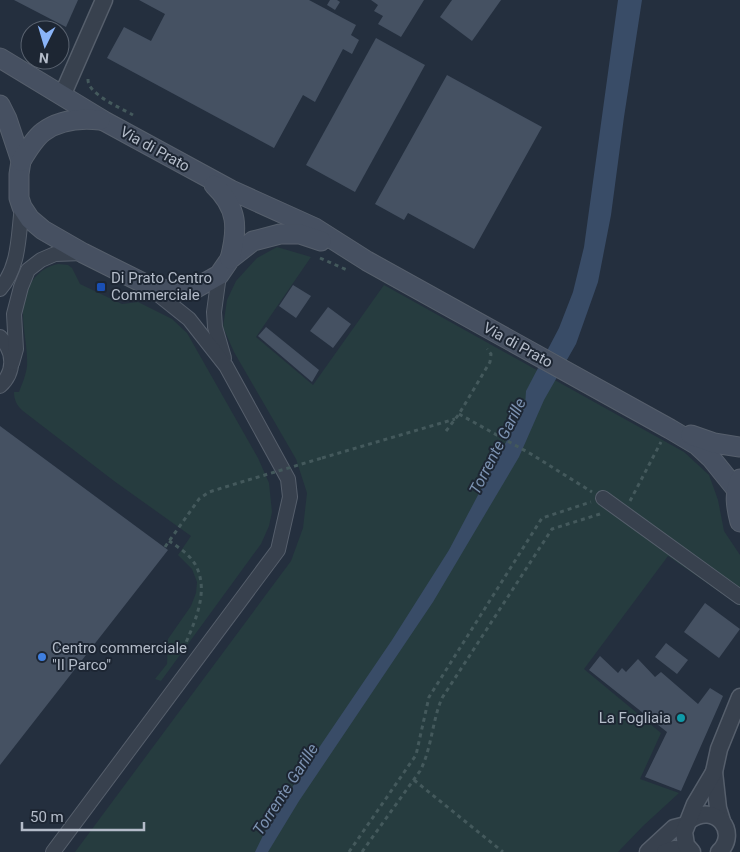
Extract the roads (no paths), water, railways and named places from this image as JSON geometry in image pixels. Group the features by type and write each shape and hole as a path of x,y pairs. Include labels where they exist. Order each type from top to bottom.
{"main road":[{"name":"Via di Prato","path":"0,58 104,121 206,177 315,228 360,267"},
{"path":"0,105 7,118 21,161 19,189 22,207"},
{"name":"Via di Prato","path":"21,161 43,132 57,125 75,120 104,121"},
{"name":"Via di Prato","path":"22,207 30,219 43,230 83,253 147,285 174,292 196,288 219,275 230,258 236,238 236,222 230,203 206,177"},
{"name":"Via di Prato","path":"230,258 253,241 280,234 300,234 314,238 360,267 486,338 601,390 668,432 697,445 738,484 736,506 740,522"},
{"name":"Via di Prato","path":"668,432 740,447"}],"street":[{"path":"62,96 104,0"},
{"path":"0,289 12,272 17,259 22,207"},
{"path":"0,386 10,372 16,348 14,314 28,270 41,260 55,254 83,253"},
{"path":"219,275 214,312 215,327 226,366"},
{"path":"53,852 278,550 290,497 288,479 226,366 188,319 147,285"},
{"path":"0,337 9,349 12,363"},
{"path":"603,498 740,597"},
{"path":"721,851 727,834 718,808 714,772 718,749 740,698"},
{"path":"691,851 684,838 688,823 696,804 714,772"},
{"path":"648,852 674,828 688,823 696,816 710,814 722,821"},
{"path":"664,852 680,849 691,851"}],"water":[{"path":"618,0 642,0 611,215 598,282 576,344 544,400 519,457 433,602 299,801 268,852 255,852 272,817 392,640 449,550 525,406 526,391 559,328 573,292 584,247"}],"place":[{"name":"Di Prato Centro Commerciale","path":"101,287"},
{"name":"Centro commerciale \"Il Parco\"","path":"42,657"},
{"name":"La Fogliaia","path":"681,718"}],"water label":[{"name":"Torrente Garille","path":"497,446"},
{"name":"Torrente Garille","path":"285,789"}]}
